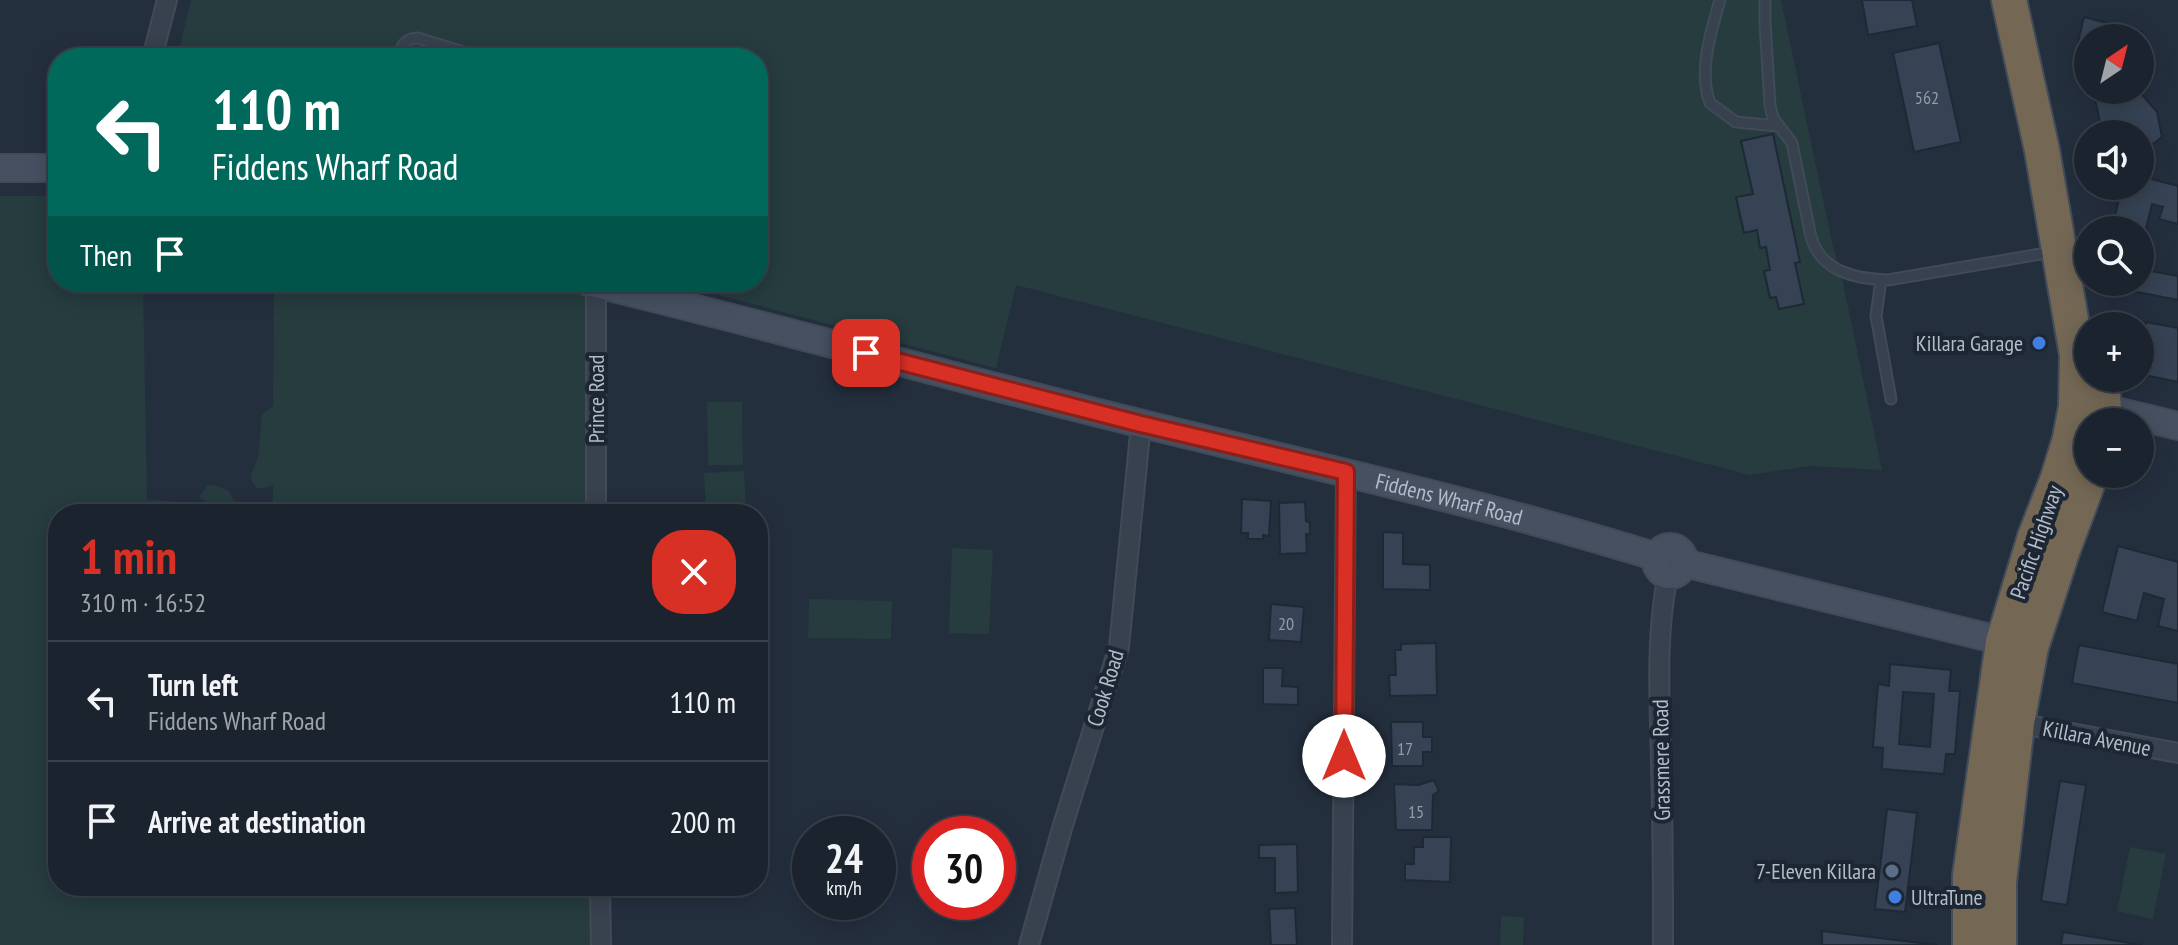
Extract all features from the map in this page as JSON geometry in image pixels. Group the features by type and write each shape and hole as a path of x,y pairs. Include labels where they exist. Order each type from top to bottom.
{"highway":[{"name":"Pacific Highway","path":"1970,945 1970,876 2017,644 2035,537 2066,452 2096,404 2077,355 2042,150 2009,0"},
{"path":"2028,0 2061,151 2090,312"},
{"name":"Pacific Highway","path":"1999,945 1999,882 2017,723 2017,644 2062,552 2086,488"}],"street":[{"path":"155,48 167,0"},
{"path":"0,168 48,168"},
{"name":"Prince Road","path":"594,292 596,504"},
{"name":"Fiddens Wharf Road","path":"626,292 1569,530 1670,565 2017,644"},
{"path":"2096,404 2178,426"},
{"name":"Cook Road","path":"1029,945 1119,647 1141,424"},
{"path":"1342,945 1346,472"},
{"name":"Grassmere Road","path":"1663,945 1659,697 1664,594 1670,565"},
{"name":"Killara Avenue","path":"2017,723 2178,753"},
{"path":"600,896 601,945"}],"lane":[{"path":"1720,0 1704,79 1710,103 1736,122 1778,126"},
{"path":"1765,0 1773,118 1792,143 1811,237 1819,255 1833,269 1881,280 2059,251"},
{"path":"402,48 410,38 450,48"},
{"path":"1881,280 1876,316 1891,399"}],"green space":[{"path":"191,0 1781,0 1882,470 1810,466 1750,475 1016,285 996,368 707,292 768,292 768,48 179,48"},
{"path":"0,196 48,196 48,292 143,292 147,499 194,504 48,504 48,896 598,896 598,925 591,937 591,945 0,945"},
{"path":"274,292 585,292 586,359 591,362 592,504 273,504 273,485 257,488 251,475 258,457 262,415 273,406"},
{"path":"707,402 742,402 743,465 708,465"},
{"path":"744,471 746,504 706,504 704,473"},
{"path":"214,485 229,491 235,504 210,504 199,497 207,486"},
{"path":"952,548 993,550 989,634 949,633"},
{"path":"809,599 892,601 891,639 808,638"},
{"path":"2130,847 2166,854 2153,919 2117,911"},
{"path":"1501,916 1524,917 1523,945 1500,945"}],"building":[{"path":"1862,0 1912,0 1917,26 1868,35"},
{"path":"2084,17 2111,24 2082,24"},
{"path":"1939,43 1961,142 1914,152 1893,53"},
{"path":"2096,104 2150,104 2157,112 2162,137 2154,143 2154,120 2100,120"},
{"path":"1773,134 1800,262 1795,263 1804,304 1779,309 1776,297 1770,298 1764,271 1770,270 1766,247 1760,248 1757,230 1744,233 1736,197 1753,194 1741,141"},
{"path":"2154,180 2178,186 2178,224 2159,219 2163,207 2152,204 2149,216 2115,216 2119,200 2154,200"},
{"path":"2154,272 2178,276 2178,300 2154,295"},
{"path":"2154,324 2178,328 2178,382 2154,377"},
{"path":"1242,499 1271,501 1269,536 1248,539 1248,533 1241,533"},
{"path":"1305,502 1306,521 1310,523 1310,534 1306,534 1307,553 1280,554 1279,503"},
{"path":"1383,532 1403,533 1403,564 1430,565 1430,590 1383,589"},
{"path":"2118,546 2178,562 2178,631 2158,626 2164,599 2144,593 2137,621 2102,612"},
{"path":"1271,604 1304,607 1301,642 1269,640"},
{"path":"1436,643 1437,695 1390,696 1389,675 1396,675 1395,650 1401,650 1401,644"},
{"path":"2079,645 2178,664 2178,703 2072,683"},
{"path":"1890,664 1951,670 1949,691 1960,691 1955,754 1946,754 1944,774 1882,769 1883,748 1873,747 1878,684 1889,686","holes":["1903,692 1934,694 1930,747 1899,744"]},
{"path":"1263,668 1283,668 1282,686 1298,687 1298,705 1263,704"},
{"path":"1391,722 1423,722 1423,737 1432,737 1432,752 1423,752 1423,766 1392,766"},
{"path":"1434,780 1439,791 1433,795 1432,830 1396,830 1394,784 1418,785"},
{"path":"2060,781 2086,785 2067,905 2041,901"},
{"path":"1887,809 1917,813 1905,912 1875,909"},
{"path":"1423,837 1451,837 1450,882 1405,880 1405,864 1414,864 1414,847 1423,847"},
{"path":"1297,844 1298,892 1275,893 1275,858 1259,858 1259,845"},
{"path":"1295,908 1297,945 1271,945 1269,909"},
{"path":"1822,931 1937,945 1822,945"},
{"path":"2063,932 2142,945 2061,945"}],"place":[{"name":"Killara Garage","path":"2039,343"},
{"name":"7-Eleven Killara","path":"1892,871"},
{"name":"UltraTune","path":"1895,897"}],"route":[{"path":"866,353 1141,424 1346,472 1344,756"}]}
